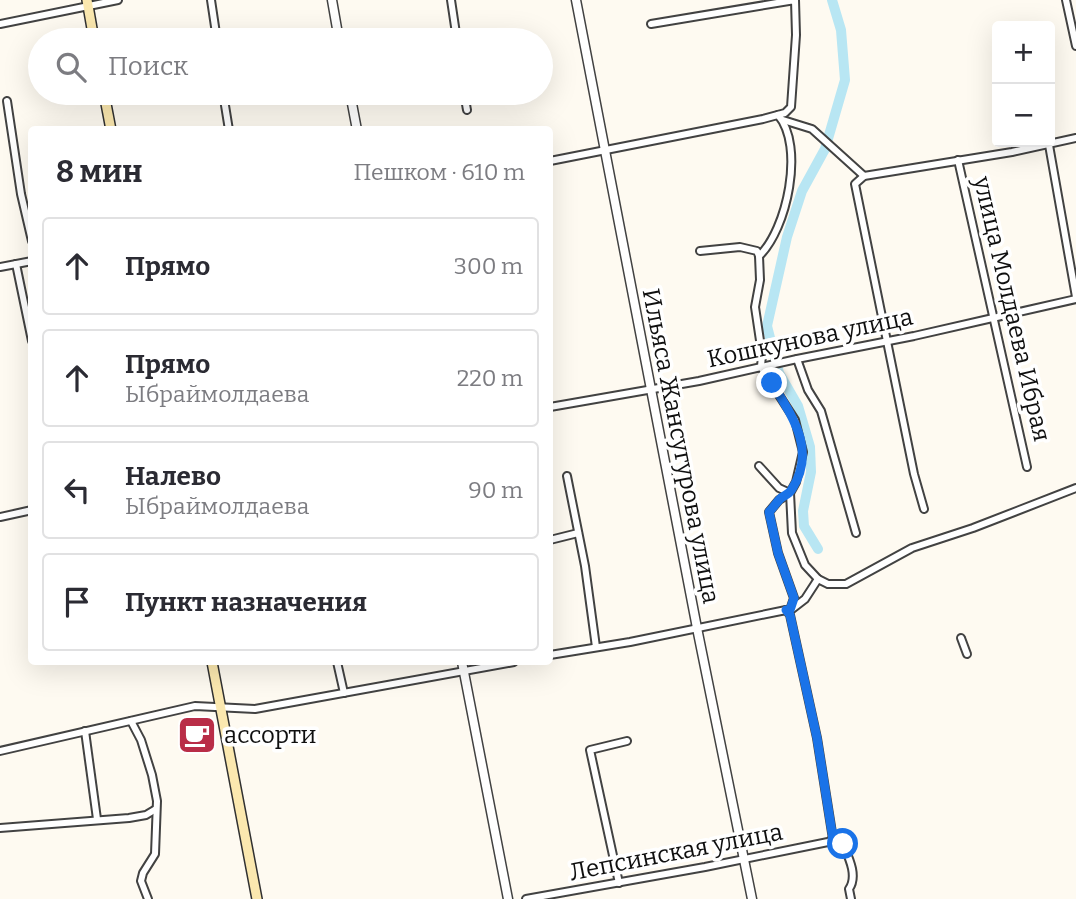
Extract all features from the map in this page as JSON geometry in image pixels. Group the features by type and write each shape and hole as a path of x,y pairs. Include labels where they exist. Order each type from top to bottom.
{"main road":[{"path":"87,3 92,28"},
{"path":"106,105 110,126"},
{"path":"213,665 257,899"}],"street":[{"path":"0,24 87,3 118,0"},
{"path":"211,0 215,28"},
{"path":"332,0 338,28"},
{"path":"451,0 455,28"},
{"name":"Ильяса Жансугурова улица","path":"576,0 696,628 752,899"},
{"path":"651,24 795,0 792,103 780,118"},
{"path":"1066,0 1076,46"},
{"path":"7,102 28,224"},
{"path":"225,105 228,126"},
{"path":"352,105 356,126"},
{"path":"466,105 467,110"},
{"path":"759,256 768,248 782,219 792,166 789,136 780,118"},
{"path":"553,160 780,118 813,129 864,176"},
{"path":"1055,143 1076,138"},
{"path":"924,509 914,474 854,189 857,180 864,176 1037,147"},
{"path":"1049,147 1076,298"},
{"name":"улица Молдаева Ибрая","path":"958,160 1027,467"},
{"path":"700,251 740,247 757,251 759,256 760,280 755,307 762,354 765,367 795,420 801,440 801,467 790,493 792,533 805,565 818,579 828,584 846,584 912,548 973,528 1076,488"},
{"path":"0,267 28,262"},
{"path":"16,264 28,322"},
{"name":"Кошкунова улица","path":"553,407 650,391 886,342 1076,298"},
{"path":"797,359 805,383 821,411 856,533"},
{"path":"759,466 779,488 790,493"},
{"path":"567,476 596,647"},
{"path":"790,493 779,500 769,512 778,553 794,598 788,610 809,698 833,839 843,844 852,871 853,883 849,889 851,899"},
{"path":"0,517 28,511"},
{"path":"553,539 578,533"},
{"path":"553,654 788,610 805,599 818,579"},
{"path":"961,638 967,654"},
{"path":"338,665 344,693"},
{"path":"0,751 195,706 255,709 344,693 463,666 508,899"},
{"path":"131,721 141,740 152,775 156,809 155,854 141,881 148,899"},
{"path":"85,731 97,819"},
{"path":"619,883 590,750 627,740"},
{"path":"0,828 129,818 146,815 156,809"},
{"name":"Лепсинская улица","path":"526,899 744,859 833,839"}],"waterway":[{"path":"818,549 804,526 803,511 811,472 810,447 798,406 779,373 767,326 787,237 802,191 825,149 845,80 841,30 832,0"}],"place":[{"name":"ассорти","path":"197,735"}],"route":[{"path":"772,383 795,420 803,452 801,467 790,493 779,500 769,512 778,553 794,598 793,606 786,610 790,615 809,698 833,839 843,844"}]}
